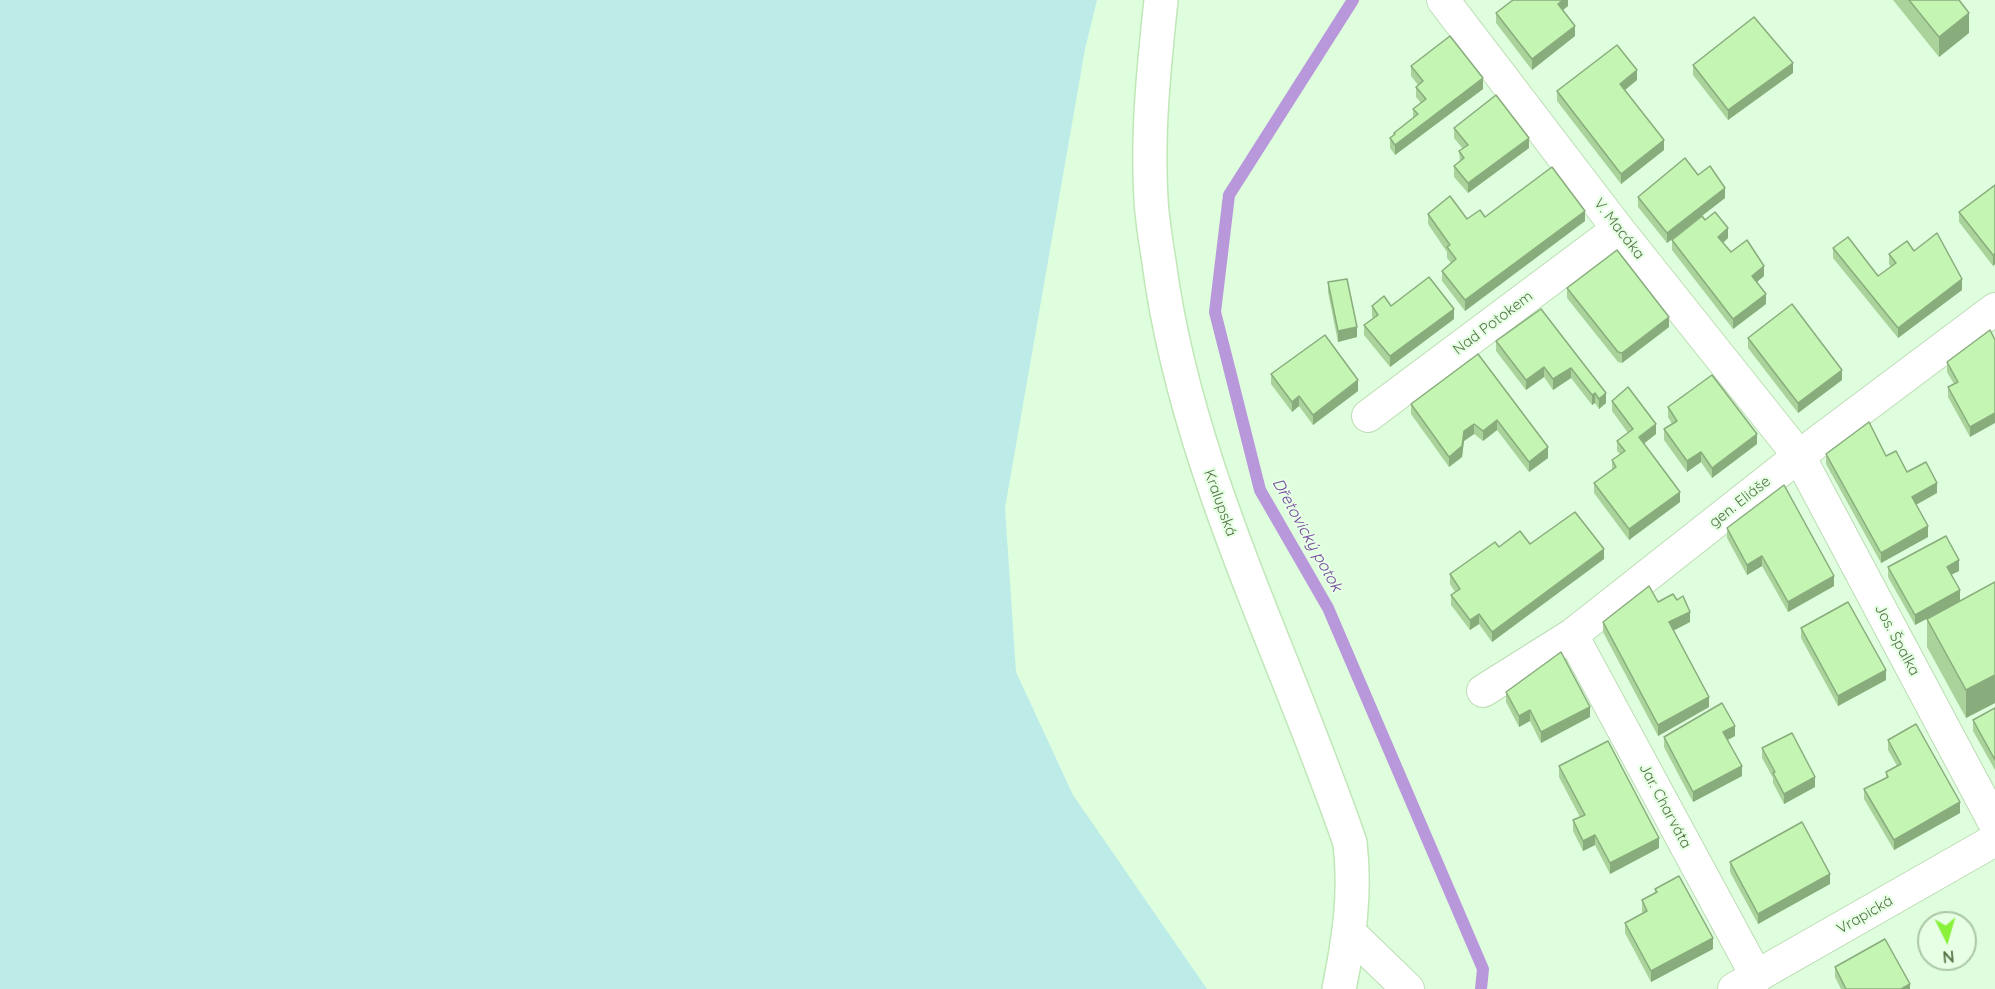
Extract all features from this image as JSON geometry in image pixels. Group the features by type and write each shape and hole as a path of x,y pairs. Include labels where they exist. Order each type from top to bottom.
{"main road":[{"name":"Kralupská","path":"1161,0 1150,104 1151,201 1164,300 1187,403 1220,508 1282,659 1350,843 1353,869 1350,933 1339,989"}],"street":[{"name":"V. Macáka","path":"1443,0 1618,229 1799,456"},
{"name":"Nad Potokem","path":"1368,416 1618,229"},
{"name":"gen. Eliáše","path":"1483,691 1572,635 1799,456 1995,309"},
{"name":"Jos. Špalka","path":"1799,456 1995,824"},
{"name":"Jar. Charváta","path":"1572,635 1745,983"},
{"name":"Vrapická","path":"1745,983 1995,840"},
{"path":"1350,933 1408,989"}],"shaded area":[{"path":"0,0 1097,0 1085,49 1005,508 1016,672 1073,795 1207,989 0,989"}],"building":[{"path":"1513,0 1563,0 1558,4 1575,26 1532,59 1496,13"},
{"path":"1909,0 1959,0 1969,13 1939,37"},
{"path":"1754,17 1793,63 1728,110 1693,65"},
{"path":"1450,36 1483,78 1395,145 1390,138 1418,114 1413,109 1426,99 1416,87 1423,81 1411,66"},
{"path":"1617,45 1637,70 1620,84 1664,140 1621,174 1557,91"},
{"path":"1496,95 1529,138 1468,183 1454,166 1464,158 1459,151 1468,145 1454,128"},
{"path":"1685,158 1698,175 1710,166 1725,188 1667,233 1638,197"},
{"path":"1552,167 1585,211 1465,300 1442,271 1456,259 1447,247 1450,245 1428,214 1450,196 1467,219 1480,210 1485,217"},
{"path":"1995,185 1995,254 1993,255 1959,212"},
{"path":"1715,212 1728,228 1718,237 1731,252 1747,240 1764,266 1752,276 1766,294 1733,319 1672,240 1702,216 1705,220"},
{"path":"1937,233 1962,279 1898,328 1833,248 1848,237 1878,276 1896,263 1889,254 1907,241 1914,251"},
{"path":"1617,250 1669,317 1622,353 1618,352 1567,288"},
{"path":"1429,277 1454,309 1390,356 1364,325 1378,315 1372,306 1384,296 1391,306"},
{"path":"1347,279 1357,327 1338,331 1328,282"},
{"path":"1792,304 1842,370 1798,403 1748,338"},
{"path":"1541,309 1606,393 1599,399 1595,393 1592,395 1571,368 1553,379 1544,367 1526,380 1496,341"},
{"path":"1990,330 1995,340 1995,413 1970,427 1948,387 1958,382 1947,362"},
{"path":"1325,335 1358,380 1313,415 1299,396 1292,402 1271,374"},
{"path":"1478,354 1548,447 1529,462 1497,420 1483,431 1474,424 1464,431 1462,446 1449,457 1411,404"},
{"path":"1712,375 1757,434 1712,468 1701,452 1687,461 1664,429 1677,421 1668,407"},
{"path":"1628,387 1656,424 1639,437 1680,492 1629,529 1594,483 1616,467 1612,460 1625,451 1617,441 1633,429 1612,401"},
{"path":"1869,422 1886,456 1896,451 1907,472 1926,462 1937,483 1912,497 1928,526 1881,553 1826,454"},
{"path":"1784,485 1834,576 1788,602 1762,556 1747,565 1727,528"},
{"path":"1575,512 1604,549 1492,632 1479,614 1470,620 1451,595 1460,589 1450,574 1495,542 1499,547 1520,531 1530,544"},
{"path":"1946,536 1959,560 1947,567 1960,590 1915,615 1888,567"},
{"path":"1995,582 1995,675 1966,690 1927,619"},
{"path":"1649,586 1658,602 1673,594 1677,600 1683,596 1690,612 1669,622 1709,697 1658,725 1603,622"},
{"path":"1848,602 1886,670 1838,696 1801,628"},
{"path":"1561,652 1590,707 1541,732 1530,710 1519,716 1506,692"},
{"path":"1722,703 1735,726 1723,732 1742,766 1693,792 1664,737"},
{"path":"1995,708 1995,760 1973,720"},
{"path":"1916,724 1960,802 1894,840 1864,789 1888,777 1886,772 1901,764 1888,740"},
{"path":"1792,733 1815,777 1784,794 1762,748"},
{"path":"1608,741 1659,838 1610,863 1595,835 1583,841 1573,820 1585,815 1559,766"},
{"path":"1802,822 1830,874 1758,914 1730,862"},
{"path":"1679,876 1713,938 1651,971 1625,923 1647,911 1642,900 1657,892 1655,889"},
{"path":"1885,939 1910,984 1901,989 1846,989 1835,967"}],"waterway":[{"name":"Dřetovický potok","path":"1353,0 1229,195 1215,312 1260,490 1328,608 1483,969 1481,989"}]}
